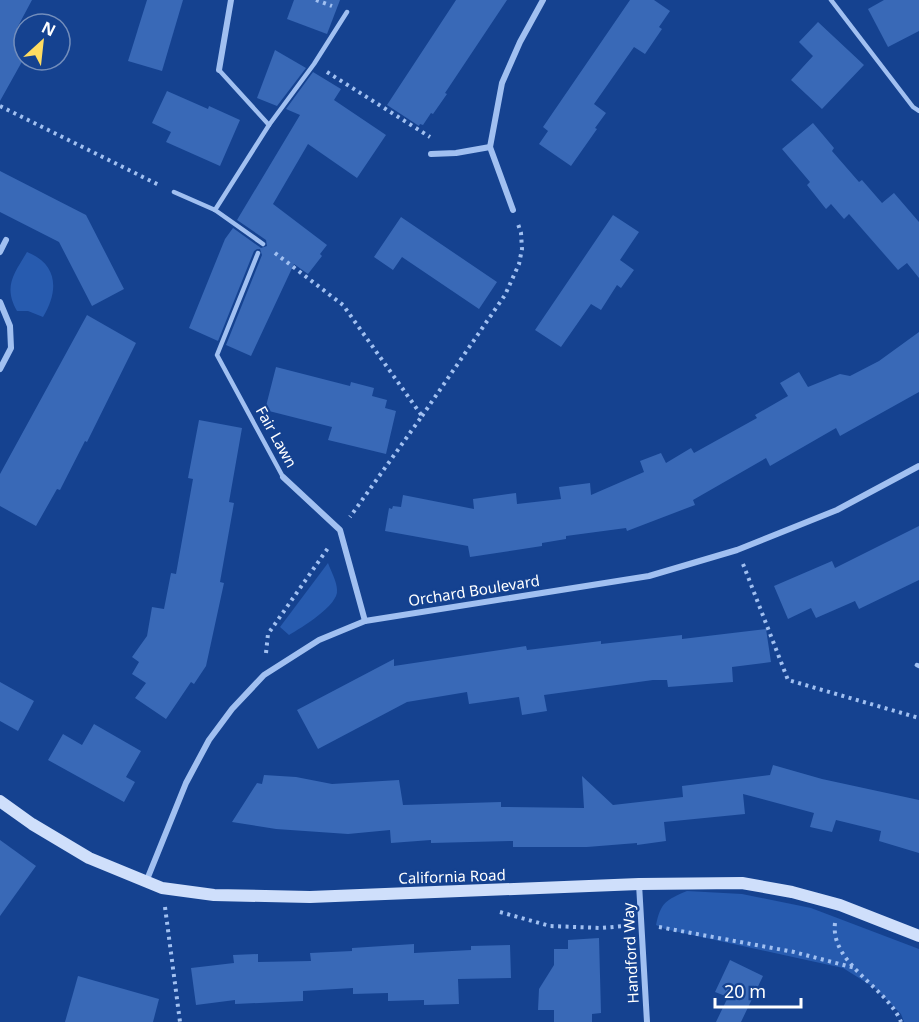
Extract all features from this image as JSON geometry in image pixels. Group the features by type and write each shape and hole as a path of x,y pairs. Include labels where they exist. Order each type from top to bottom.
{"street":[{"path":"219,70 231,0"},
{"path":"513,210 490,147 502,83 520,42 543,0"},
{"path":"431,154 456,153 490,147"},
{"path":"0,252 6,240"},
{"path":"0,302 10,326 11,348 0,369"},
{"name":"Orchard Boulevard","path":"146,882 186,783 209,740 232,709 264,675 319,640 365,621 649,576 737,550 837,510 919,465"},
{"name":"Fair Lawn","path":"283,477 340,530"},
{"path":"340,530 365,621"},
{"name":"California Road","path":"0,801 32,824 89,858 162,888 214,895 310,897 742,882 840,905 919,936"},
{"name":"Handford Way","path":"639,884 647,1022"}],"lane":[{"path":"831,0 912,107 919,111"},
{"path":"215,210 269,125 314,64 346,12"},
{"path":"219,70 269,125"},
{"path":"174,192 215,210 263,244"},
{"name":"Fair Lawn","path":"258,253 217,355 283,477"}],"path":[{"path":"314,64 456,153"},
{"path":"0,106 174,192"},
{"path":"264,675 268,634 505,295 515,275 522,249 521,232 513,210"},
{"path":"263,244 343,306 422,416"},
{"path":"737,550 788,680 919,718"},
{"path":"162,888 180,1022"},
{"path":"840,905 834,932 843,954 886,998 901,1022"}],"shaded area":[{"path":"27,252 45,264 53,279 52,298 43,317 28,311 17,311 11,294 12,280"},
{"path":"328,563 336,584 336,596 318,616 289,635 280,627"},
{"path":"687,891 742,894 811,908 919,949 919,1022 904,1022 901,1014 875,988 843,968 665,929 656,925 662,907 674,897"}],"building":[{"path":"0,0 32,0 26,12 12,12 12,72 16,72 0,101"},
{"path":"147,0 183,0 162,71 128,61"},
{"path":"294,0 340,0 327,34 287,19"},
{"path":"456,0 507,0 445,93 447,94 433,114 431,113 423,125 419,126 387,105"},
{"path":"630,0 654,0 670,11 659,27 662,29 645,54 634,47 594,104 606,113 571,166 539,144 548,131 543,127"},
{"path":"884,0 919,0 919,31 888,47 868,9"},
{"path":"818,22 864,65 822,109 791,80 813,56 799,42"},
{"path":"275,50 306,68 277,106 257,98"},
{"path":"313,72 341,89 334,100 386,135 357,178 308,144 273,204 327,245 320,254 322,256 308,274 294,264 251,356 226,345 262,255 260,249 254,251 218,341 189,328 225,239 233,228 261,248 267,246 266,240 237,220 300,115 286,109"},
{"path":"167,91 240,120 220,166 166,142 171,132 152,123"},
{"path":"813,123 834,148 832,151 859,182 862,180 882,203 894,193 919,222 919,278 907,263 898,270 849,214 844,219 831,204 826,209 807,185 810,182 782,149"},
{"path":"0,171 86,215 124,289 92,306 59,242 0,212"},
{"path":"613,215 639,232 620,260 634,270 621,288 617,285 601,310 591,304 561,347 535,330"},
{"path":"401,217 497,282 479,309 402,257 393,270 374,257"},
{"path":"87,315 136,343 87,442 85,441 60,490 57,489 36,526 0,506 0,474"},
{"path":"919,332 919,392 840,436 836,428 770,466 766,458 693,500 695,505 627,531 626,528 566,536 566,539 542,543 542,546 470,557 468,546 385,531 389,508 401,507 403,495 474,509 473,499 516,493 517,504 561,499 559,487 590,483 591,495 644,472 640,461 661,453 666,463 691,448 694,453 757,418 755,415 788,396 780,383 799,372 808,387 840,374 850,376 879,361"},
{"path":"276,367 350,386 351,382 374,388 372,396 387,400 385,408 396,411 386,454 328,440 332,427 265,410"},
{"path":"199,420 242,428 229,502 234,503 220,582 224,583 206,666 194,684 191,682 166,719 135,698 146,683 132,674 139,662 132,657 147,636 152,607 164,609 171,573 176,574 193,479 188,478"},
{"path":"919,526 919,580 859,609 855,601 816,618 811,608 788,619 774,586 832,561 835,568"},
{"path":"766,629 771,662 732,667 733,682 668,687 667,680 653,680 544,695 547,711 522,715 519,697 469,704 467,692 407,702 318,749 297,710 394,659 394,666 526,646 527,650 601,641 601,644 682,635 682,639"},
{"path":"0,682 34,701 18,731 0,721"},
{"path":"94,724 141,751 126,777 135,782 124,802 48,760 63,734 82,745"},
{"path":"773,765 822,779 919,800 919,853 879,841 881,831 836,820 832,832 810,827 814,813 743,794 745,814 664,822 666,841 637,845 637,843 587,847 513,847 513,841 431,843 431,840 391,843 390,830 348,834 276,829 232,822 257,783 262,784 264,775 296,777 332,784 399,780 403,805 501,802 501,807 584,808 582,776 613,805 683,797 682,786 770,775"},
{"path":"0,840 36,866 0,916"},
{"path":"599,938 601,1013 592,1014 592,1022 554,1022 554,1010 538,1010 539,989 554,965 554,949 568,949 568,940"},
{"path":"414,944 414,953 471,950 471,946 510,945 511,978 458,979 459,1004 424,1005 424,1000 388,1001 388,993 353,994 353,988 303,991 303,1001 235,1004 235,1000 196,1005 191,968 234,963 233,955 258,954 258,962 311,961 310,953"},
{"path":"730,960 763,976 741,1022 716,1022 728,997 715,992"},
{"path":"78,976 159,999 153,1022 65,1022"}]}
